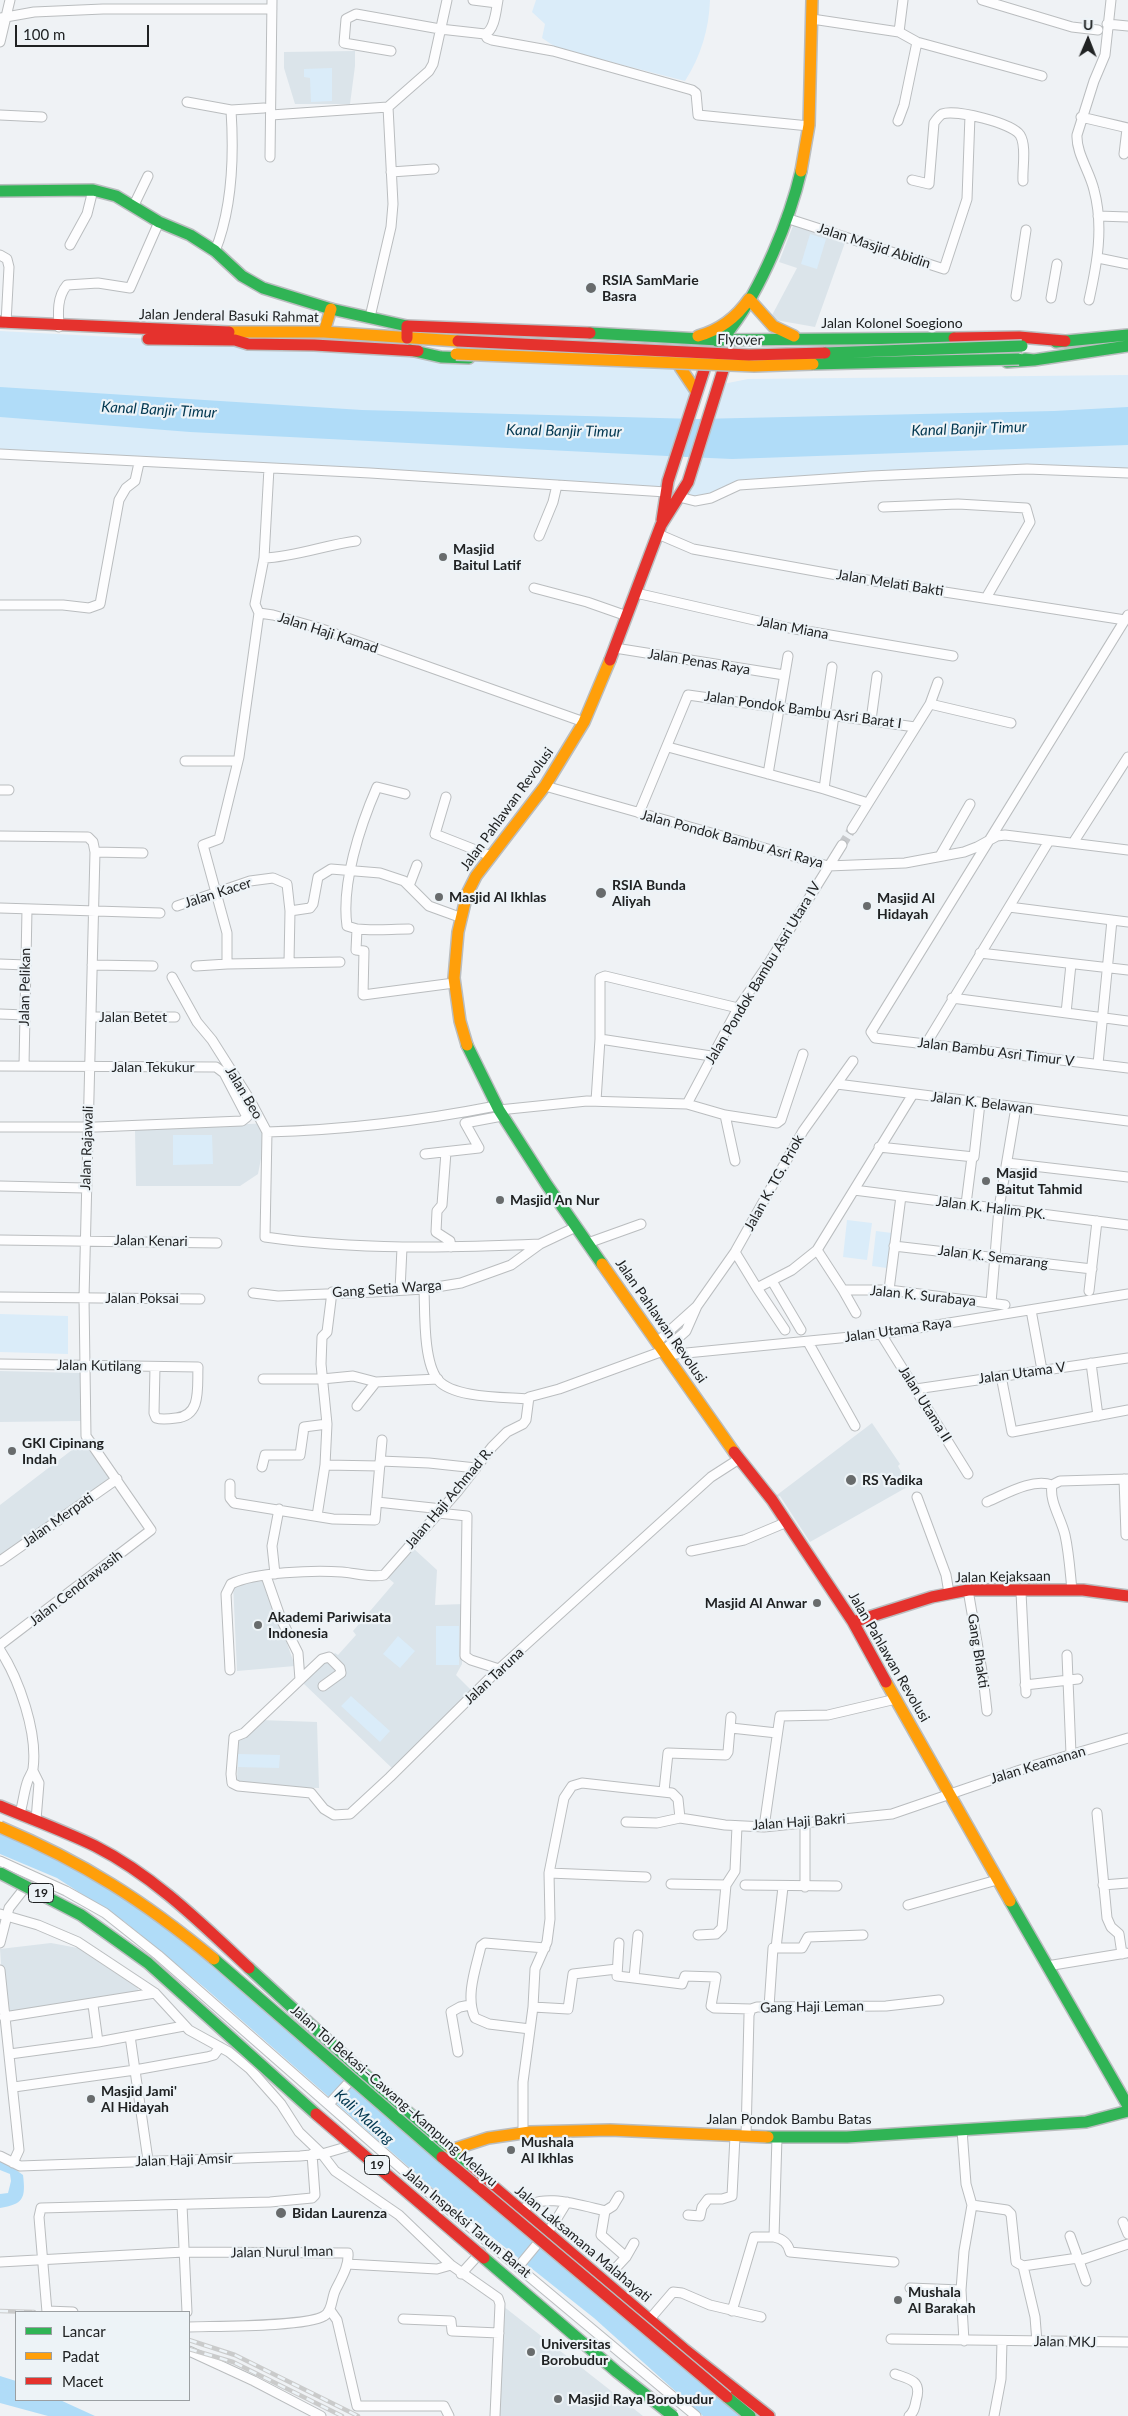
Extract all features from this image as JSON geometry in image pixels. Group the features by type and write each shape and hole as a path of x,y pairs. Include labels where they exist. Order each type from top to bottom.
{"main road":[{"name":"Jalan Pahlawan Revolusi","path":"660,530 668,480 705,367 727,337 749,299 786,218 799,178 809,126 812,0"},
{"path":"0,191 93,190 116,196 159,222 190,235 215,251 242,276 263,288 331,309 370,316 387,323 407,326 727,337"},
{"path":"694,337 706,334 731,320 749,299 764,321 779,331 803,338"},
{"path":"324,332 331,309"},
{"name":"Jalan Jenderal Basuki Rahmat","path":"2,325 206,332 324,332 458,341"},
{"name":"Jalan Jenderal Basuki Rahmat","path":"2,325 456,354"},
{"path":"407,326 407,338"},
{"path":"606,334 623,340 648,341 656,344 654,361 645,365"},
{"name":"Jalan Kolonel Soegiono","path":"1022,346 1128,335"},
{"name":"Jalan Pahlawan Revolusi","path":"727,337 730,352 688,482 660,530 615,648 584,722 545,786 476,876 470,888 458,932 454,983 460,1021 470,1054 499,1111 576,1226 739,1459 787,1522 853,1622 949,1795 1128,2106"},
{"name":"Jalan Kolonel Soegiono","path":"727,337 1019,337 1065,341"},
{"path":"787,368 778,361 778,350 803,338"},
{"name":"Flyover","path":"458,341 749,355 1022,346"},
{"path":"705,367 952,367 1034,360 1128,346"},
{"name":"Jalan Jenderal Basuki Rahmat","path":"410,350 441,356 705,367"},
{"path":"730,352 740,368"},
{"name":"Flyover","path":"456,354 754,366 1034,360"},
{"path":"680,367 695,393"},
{"name":"Jalan Kejaksaan","path":"853,1622 949,1593 968,1590 1021,1592 1096,1590 1128,1596"},
{"name":"Jalan Laksamana Malahayati","path":"0,1806 95,1846 174,1898 358,2073 451,2150 521,2212 544,2236 769,2416"},
{"name":"Jalan Tol Bekasi–Cawang–Kampung Melayu","path":"0,1827 19,1833 77,1862 132,1895 170,1924 575,2272 750,2416"},
{"name":"19","path":"0,1873 81,1915 148,1963 322,2119 617,2372 673,2416"},
{"name":"Jalan Pondok Bambu Batas","path":"451,2150 488,2138 523,2132 601,2130 741,2136 847,2137 1086,2122 1128,2111"}],"street":[{"path":"0,42 3,18 10,0"},
{"path":"271,115 388,107 429,71 433,64 447,0"},
{"path":"474,0 497,1 493,24 489,32 485,34"},
{"path":"899,32 903,0"},
{"path":"982,0 1072,27 1098,30"},
{"path":"1089,300 1098,258 1098,216 1094,190 1077,140 1081,117 1094,81 1103,64 1111,0"},
{"path":"3,18 34,12 272,5 270,157"},
{"path":"391,51 344,43 346,19 356,14 440,30 485,34 492,40 560,53 692,90 696,93 698,115 809,126"},
{"path":"812,19 899,32 917,42 1042,76"},
{"path":"1108,24 1128,26"},
{"path":"898,121 904,106 917,42"},
{"path":"188,102 231,110 264,108"},
{"path":"370,316 391,226 388,107"},
{"path":"215,251 220,239 228,192 231,161 231,110"},
{"path":"912,180 926,184 930,182 930,150 934,123 937,118 951,113 970,115 1012,128 1019,134 1022,143 1022,181"},
{"path":"0,115 42,118"},
{"name":"Jalan Masjid Abidin","path":"786,218 944,269 967,199 970,115"},
{"path":"1081,117 1127,128 1124,154"},
{"path":"391,172 434,169"},
{"path":"133,207 148,176"},
{"path":"70,244 87,214 93,190"},
{"path":"1098,216 1128,217"},
{"path":"58,326 59,302 61,294 67,285 98,283 130,288 159,222"},
{"path":"1016,296 1026,230"},
{"path":"0,255 7,259 9,267 2,325"},
{"path":"1098,258 1128,264"},
{"path":"1051,298 1058,264"},
{"path":"0,454 666,492"},
{"path":"0,606 63,605 96,607 102,600 106,562 119,500 126,488 135,481 139,463"},
{"path":"260,613 254,605 264,558 269,468"},
{"path":"679,497 695,501 711,498 739,485 871,476 1027,469 1128,473"},
{"path":"539,536 553,502 557,485"},
{"path":"883,507 958,504 1026,508 1030,522 986,598"},
{"name":"Jalan Melati Bakti","path":"660,530 692,549 848,577 1126,618 872,1029"},
{"path":"264,558 283,558 328,544 356,541"},
{"path":"534,588 587,602 627,616"},
{"name":"Jalan Miana","path":"636,593 789,628 952,656"},
{"name":"Jalan Haji Kamad","path":"214,894 203,845 218,840 227,811 238,761 260,613 319,628 584,722"},
{"name":"Jalan Penas Raya","path":"615,648 784,675"},
{"path":"768,774 788,656"},
{"path":"824,789 832,667"},
{"path":"871,720 877,676"},
{"path":"852,829 930,704 938,682"},
{"name":"Jalan Pondok Bambu Asri Barat I","path":"668,747 686,696 691,694 915,727"},
{"path":"930,704 1011,723"},
{"path":"640,813 668,747 824,789 868,803"},
{"path":"1073,844 1125,767 1128,757"},
{"path":"185,761 238,761"},
{"name":"Jalan Pondok Bambu Asri Raya","path":"545,786 828,866 897,863 940,856 977,847 989,840 1006,836 1128,850"},
{"path":"406,794 377,787 363,825 344,906 347,926 374,931 409,929"},
{"path":"446,797 435,834 492,856"},
{"path":"940,856 970,804"},
{"path":"0,836 88,838 93,842 95,852 142,853"},
{"path":"926,1044 952,998 1049,841"},
{"name":"Jalan Pondok Bambu Asri Utara IV","path":"688,1104 711,1056 738,1008 767,966 842,845"},
{"name":"Jalan Rajawali","path":"95,852 92,1017 84,1240 86,1436 151,1530"},
{"path":"409,886 417,865"},
{"path":"289,962 290,911 310,908 313,904 318,877 331,869 380,873 409,886 425,903 462,918"},
{"name":"Jalan Kacer","path":"177,906 250,880 272,878 287,884 290,911"},
{"path":"214,894 226,933 228,964"},
{"path":"1008,906 1128,922"},
{"path":"0,908 160,913"},
{"name":"Jalan Pelikan","path":"24,1066 26,909"},
{"path":"1098,1064 1112,920"},
{"path":"357,929 356,950 364,951 363,995 454,983"},
{"path":"980,953 1128,970"},
{"path":"196,966 340,962"},
{"path":"0,964 26,966"},
{"path":"1066,1013 1071,964"},
{"path":"92,965 153,966"},
{"name":"Jalan Beo","path":"172,976 197,1022 212,1040 250,1100 267,1132 318,1131 499,1111"},
{"path":"596,1100 600,1039 600,978 605,976 738,1008"},
{"path":"952,998 1128,1020"},
{"path":"0,1014 25,1015"},
{"name":"Jalan Betet","path":"92,1017 174,1017"},
{"name":"Jalan Bambu Asri Timur V","path":"872,1029 871,1034 875,1038 1128,1068"},
{"path":"600,1039 711,1056"},
{"path":"425,1154 479,1148 465,1123 499,1111 596,1100 688,1104 725,1115 780,1122 803,1054"},
{"name":"Jalan K. TG. Priok","path":"662,1349 686,1331 697,1306 734,1252 802,1131 853,1061"},
{"name":"Jalan Tekukur","path":"0,1066 216,1067"},
{"name":"Jalan Beo","path":"87,1127 245,1121 247,1114 224,1073 216,1067"},
{"name":"Jalan K. Belawan","path":"837,1084 1128,1122"},
{"path":"757,1288 792,1270 817,1250 913,1094"},
{"path":"966,1204 980,1103"},
{"path":"991,1303 999,1208 1016,1107"},
{"path":"725,1115 735,1161"},
{"path":"0,1127 87,1127"},
{"name":"Gang Setia Warga","path":"267,1132 264,1237 309,1243 402,1248 540,1244"},
{"path":"879,1147 973,1157"},
{"path":"446,1152 442,1206 436,1211 436,1232 450,1241 451,1248"},
{"path":"1007,1163 1128,1177"},
{"path":"0,1186 85,1188"},
{"name":"Jalan K. Halim PK.","path":"854,1190 1128,1225"},
{"path":"889,1290 901,1196"},
{"path":"1089,1292 1097,1221"},
{"path":"588,1243 641,1224"},
{"name":"Gang Setia Warga","path":"253,1293 278,1296 424,1289 461,1283 511,1265 540,1244 576,1226"},
{"name":"Jalan Kenari","path":"0,1240 217,1242"},
{"name":"Jalan K. Semarang","path":"894,1246 1092,1269"},
{"path":"400,1290 402,1248"},
{"path":"817,1250 856,1312"},
{"path":"734,1252 785,1330"},
{"path":"772,1281 801,1330"},
{"path":"424,1289 428,1352 438,1379 446,1386 462,1392 527,1399 662,1349"},
{"name":"Jalan K. Surabaya","path":"842,1289 889,1290 1005,1305"},
{"path":"317,1516 322,1478 326,1465 327,1424 322,1379 322,1337 327,1332 332,1292"},
{"name":"Jalan Utama Raya","path":"662,1349 808,1342 881,1334 1128,1294"},
{"name":"Jalan Poksai","path":"0,1297 200,1299"},
{"path":"1031,1310 1042,1370"},
{"name":"Jalan Utama II","path":"881,1334 968,1474"},
{"path":"808,1342 855,1426"},
{"name":"Jalan Utama V","path":"916,1389 1128,1358"},
{"path":"1091,1363 1098,1416"},
{"name":"Jalan Kutilang","path":"0,1364 198,1367 196,1406 182,1418 156,1418 154,1413 155,1367"},
{"path":"263,1379 322,1379 353,1376 376,1382 438,1379"},
{"path":"1001,1376 1012,1432 1128,1410"},
{"path":"356,1406 376,1382"},
{"name":"Jalan Haji Achmad R.","path":"230,1670 227,1590 233,1583 271,1575 326,1571 384,1575 503,1436 523,1424 526,1420 527,1399"},
{"path":"262,1467 264,1455 300,1456 304,1427 327,1424"},
{"path":"230,1484 230,1498 234,1503 317,1516 375,1520 382,1440"},
{"name":"Jalan Taruna","path":"300,1680 244,1734 234,1738 232,1783 311,1793 324,1809 334,1815 350,1814 499,1669 711,1478 739,1459"},
{"path":"326,1465 429,1463 476,1468"},
{"name":"Jalan Merpati","path":"0,1562 117,1479"},
{"path":"1052,1485 1060,1481 1126,1479 1126,1535"},
{"path":"987,1502 1036,1483 1046,1482 1052,1485"},
{"path":"1052,1485 1051,1493 1064,1532 1070,1561 1072,1590"},
{"path":"917,1497 946,1575 949,1593"},
{"path":"377,1502 467,1516 465,1656 471,1660 499,1669"},
{"path":"279,1509 272,1546 271,1575 282,1619 298,1653 300,1680"},
{"path":"691,1551 744,1540 787,1522"},
{"name":"Jalan Cendrawasih","path":"0,1645 151,1530"},
{"name":"Gang Bhakti","path":"968,1590 984,1676 987,1711"},
{"path":"1021,1592 1026,1689 1078,1679"},
{"path":"0,1650 12,1670 30,1728 33,1771 39,1783 36,1820"},
{"path":"1067,1655 1072,1754"},
{"path":"300,1680 322,1659 329,1656 340,1668 341,1673 323,1686"},
{"path":"764,1826 781,1715 828,1715 896,1699"},
{"path":"664,1791 668,1753 726,1755 728,1752 731,1717"},
{"path":"730,1728 777,1733"},
{"name":"Jalan Keamanan","path":"949,1795 1072,1754 1128,1738"},
{"path":"20,1813 27,1781 33,1771"},
{"path":"523,2132 523,2089 533,2007 535,1969 545,1948 550,1919 549,1873 564,1798 572,1786 582,1783 637,1790 664,1791 672,1793 678,1799 680,1818 657,1824 626,1822"},
{"name":"Jalan Haji Bakri","path":"680,1818 737,1826 764,1826 892,1814 949,1795"},
{"path":"1047,1966 1125,1953 1119,1934 1108,1924 1097,1813"},
{"path":"805,1822 805,1887"},
{"path":"698,1936 716,1934 722,1928 726,1885 735,1872 737,1826"},
{"name":"Jalan Inspeksi Tarum Barat","path":"0,1861 35,1876 105,1913 175,1969 271,2053 331,2102 363,2134 489,2243 521,2264 696,2416"},
{"path":"549,1873 646,1877"},
{"path":"0,1943 4,1911 35,1876"},
{"path":"908,1905 998,1880"},
{"path":"1103,1885 1128,1883"},
{"path":"671,1884 726,1885"},
{"path":"745,1886 837,1886"},
{"path":"776,1948 783,1887"},
{"path":"4,1911 78,1942 155,1993 184,2026 220,2047 250,2069 281,2104 299,2132 322,2154 335,2171 399,2215 460,2274 498,2298 500,2304 495,2416"},
{"path":"634,1978 638,1935"},
{"path":"769,2007 772,1949 804,1948 808,1937 863,1935"},
{"path":"530,2029 498,2026 475,2018 470,2005 477,1962 481,1946 485,1943 545,1948"},
{"path":"619,1943 618,1978 682,1984 685,1976 716,1977 712,2007 751,2010"},
{"path":"4,2017 155,1993 175,1969"},
{"path":"533,2007 568,2008 573,1974 617,1969"},
{"path":"0,1970 4,2017 14,2087 19,2150 12,2163"},
{"name":"Gang Haji Leman","path":"688,2215 700,2216 702,2207 708,2199 722,2199 732,2196 741,2136 749,2015 751,2010 757,2007 886,2006 939,2000"},
{"path":"93,2004 98,2042"},
{"path":"458,2052 450,2012 470,2005"},
{"path":"10,2054 98,2042 184,2026"},
{"path":"130,2036 148,2160"},
{"path":"14,2087 136,2070 212,2056 220,2047"},
{"path":"250,2069 271,2053"},
{"path":"331,2102 358,2073"},
{"path":"962,2130 966,2184 972,2205 964,2251 962,2290 964,2341"},
{"name":"Jalan Haji Amsir","path":"0,2156 20,2166 322,2154 351,2146 358,2142 363,2134"},
{"path":"774,2237 777,2137"},
{"path":"47,2311 39,2211 41,2208 277,2202 312,2198 315,2195 316,2188 312,2154"},
{"path":"521,2212 525,2207 537,2201 567,2202 605,2211 613,2206 619,2196"},
{"path":"521,2264 544,2236 567,2202"},
{"path":"182,2205 188,2311"},
{"path":"972,2205 1009,2211 1016,2262 1023,2266 1078,2258 1083,2260 1128,2244"},
{"path":"605,2211 601,2235 626,2257"},
{"path":"1123,2222 1128,2234"},
{"path":"1070,2236 1086,2282"},
{"path":"732,2310 754,2237 782,2239 789,2246 790,2252 894,2262"},
{"path":"460,2274 489,2243"},
{"path":"613,2271 626,2257 634,2243"},
{"name":"Jalan Nurul Iman","path":"0,2262 184,2252 346,2251 348,2253 347,2264 437,2269 451,2266"},
{"path":"190,2327 282,2324 324,2316 330,2310 332,2296 347,2264"},
{"path":"1023,2266 1035,2316 1038,2342"},
{"path":"910,2288 962,2290"},
{"path":"649,2320 672,2292 682,2292 710,2305 761,2317"},
{"path":"330,2310 337,2320 357,2406 444,2406 449,2416"},
{"path":"403,2319 451,2321 452,2332 499,2333"},
{"name":"Jalan MKJ","path":"892,2339 1128,2342"},
{"path":"994,2416 1001,2379 1002,2341"},
{"path":"190,2351 254,2381 321,2416"},
{"path":"895,2374 912,2380 917,2384 919,2391 913,2412 909,2416"}],"shaded area":[{"path":"536,0 710,0 703,42 696,62 685,81 557,48 542,38 545,24 532,12"},
{"path":"355,51 350,104 295,104 284,68 284,52"},
{"path":"332,68 332,101 311,102 310,78 304,77 304,69"},
{"path":"796,218 847,237 815,327 770,319 797,268 779,262"},
{"path":"810,234 826,239 817,269 801,264"},
{"path":"0,331 680,367 693,384 666,492 0,454"},
{"path":"1128,375 1128,473 1056,470 748,484 711,498 679,497 718,385 748,379"},
{"path":"268,1123 258,1174 240,1186 136,1186 135,1130"},
{"path":"173,1135 212,1135 213,1164 173,1165"},
{"path":"847,1220 872,1223 867,1260 843,1257"},
{"path":"876,1231 892,1233 887,1268 872,1266"},
{"path":"0,1314 68,1316 68,1354 0,1352"},
{"path":"0,1371 82,1373 81,1421 0,1422"},
{"name":"RS Yadika","path":"872,1423 900,1464 898,1466 909,1486 810,1542 780,1496 773,1498"},
{"path":"85,1440 113,1478 0,1558 0,1505"},
{"path":"413,1548 437,1570 435,1605 464,1604 462,1664 456,1675 472,1691 394,1770 303,1683 335,1653 338,1655 356,1635 353,1631 394,1583 387,1577"},
{"name":"Akademi Pariwisata Indonesia","path":"265,1581 295,1666 237,1671 233,1583"},
{"path":"436,1626 459,1626 459,1665 436,1665"},
{"path":"398,1636 415,1651 400,1668 383,1654"},
{"path":"351,1696 390,1731 380,1742 341,1706"},
{"path":"260,1720 317,1722 319,1788 237,1786 238,1740"},
{"path":"238,1754 280,1755 279,1768 238,1767"},
{"path":"51,1943 78,1948 137,1987 139,1991 5,2017 0,1949"},
{"name":"Universitas Borobudur","path":"503,2306 596,2379 643,2416 496,2416"}],"water":[{"name":"Kanal Banjir Timur","path":"0,387 362,410 697,419 1054,411 1128,407 1128,445 732,459 190,432 0,417"},
{"name":"Kali Malang","path":"0,1832 46,1850 137,1903 744,2416 703,2416 594,2318 453,2206 205,1988 125,1922 57,1878 0,1854"},
{"path":"0,2158 23,2175 24,2190 21,2199 14,2205 0,2208 0,2194 8,2193 11,2181 10,2174 0,2170"},
{"path":"0,2376 15,2381 15,2401 62,2401 95,2416 48,2416 0,2403"}],"tunnel":[{"path":"842,845 852,829"}],"railway":[{"path":"0,2311 15,2311"},
{"path":"190,2340 235,2355 358,2416"},
{"path":"190,2349 233,2362 342,2416"}],"traffic: fast":[{"path":"718,342 730,330 742,312 763,274 790,210 801,171"},
{"path":"0,191 93,190 116,196 159,222 190,235 215,251 242,276 263,288 331,309 407,326"},
{"path":"590,333 719,340 954,338"},
{"path":"1056,342 1128,335"},
{"path":"825,353 1022,346"},
{"path":"1025,359 1034,360 1128,346"},
{"path":"410,350 441,357 469,358"},
{"path":"813,364 1019,359"},
{"path":"1007,362 1034,360"},
{"path":"467,1045 499,1110 547,1185 602,1264"},
{"path":"0,1873 81,1915 148,1963 316,2114"},
{"path":"1010,1901 1128,2106"},
{"path":"214,1959 442,2157"},
{"path":"249,1968 360,2070 474,2170"},
{"path":"768,2137 847,2137 1086,2122 1128,2111"},
{"path":"484,2258 617,2372 673,2416"},
{"path":"727,2397 750,2416"}],"traffic: slow":[{"path":"801,171 809,125 812,0"},
{"path":"698,336 727,322 739,312 749,299 773,326 794,336"},
{"path":"324,332 331,309"},
{"path":"229,332 324,332 458,341"},
{"path":"456,354 754,366 813,364"},
{"path":"680,367 696,391"},
{"path":"467,1045 460,1021 454,978 458,932 467,894 476,876 545,786 584,722 610,660"},
{"path":"602,1264 734,1452"},
{"path":"886,1682 1010,1901"},
{"path":"0,1827 59,1854 112,1884 163,1919 214,1959"},
{"path":"451,2150 488,2138 530,2132 610,2130 768,2137"}],"traffic: jam":[{"path":"0,322 229,332"},
{"path":"407,338 407,326 590,333"},
{"path":"954,338 1019,337 1065,341"},
{"path":"148,339 235,340 248,344 314,345 418,351"},
{"path":"458,341 749,355 825,353"},
{"path":"662,520 668,481 705,367"},
{"path":"610,660 661,525 688,482 724,367"},
{"path":"734,1452 772,1500 853,1622 886,1682"},
{"path":"853,1622 932,1597 968,1590 1083,1590 1128,1596"},
{"path":"0,1806 95,1846 137,1871 176,1901 249,1968"},
{"path":"316,2114 484,2258"},
{"path":"442,2157 727,2397"},
{"path":"474,2170 684,2349 769,2416"}],"place":[{"name":"RSIA SamMarie Basra","path":"591,288"},
{"name":"Masjid Baitul Latif","path":"443,557"},
{"name":"RSIA Bunda Aliyah","path":"601,893"},
{"name":"Masjid Al Ikhlas","path":"439,897"},
{"name":"Masjid Al Hidayah","path":"867,906"},
{"name":"Masjid Baitut Tahmid","path":"986,1181"},
{"name":"Masjid An Nur","path":"500,1200"},
{"name":"GKI Cipinang Indah","path":"12,1451"},
{"name":"RS Yadika","path":"851,1480"},
{"name":"Masjid Al Anwar","path":"817,1603"},
{"name":"Akademi Pariwisata Indonesia","path":"258,1625"},
{"name":"Masjid Jami' Al Hidayah","path":"91,2099"},
{"name":"Mushala Al Ikhlas","path":"511,2150"},
{"name":"Bidan Laurenza","path":"281,2213"},
{"name":"Mushala Al Barakah","path":"898,2300"},
{"name":"Universitas Borobudur","path":"531,2352"},
{"name":"Masjid Raya Borobudur","path":"558,2399"}]}
